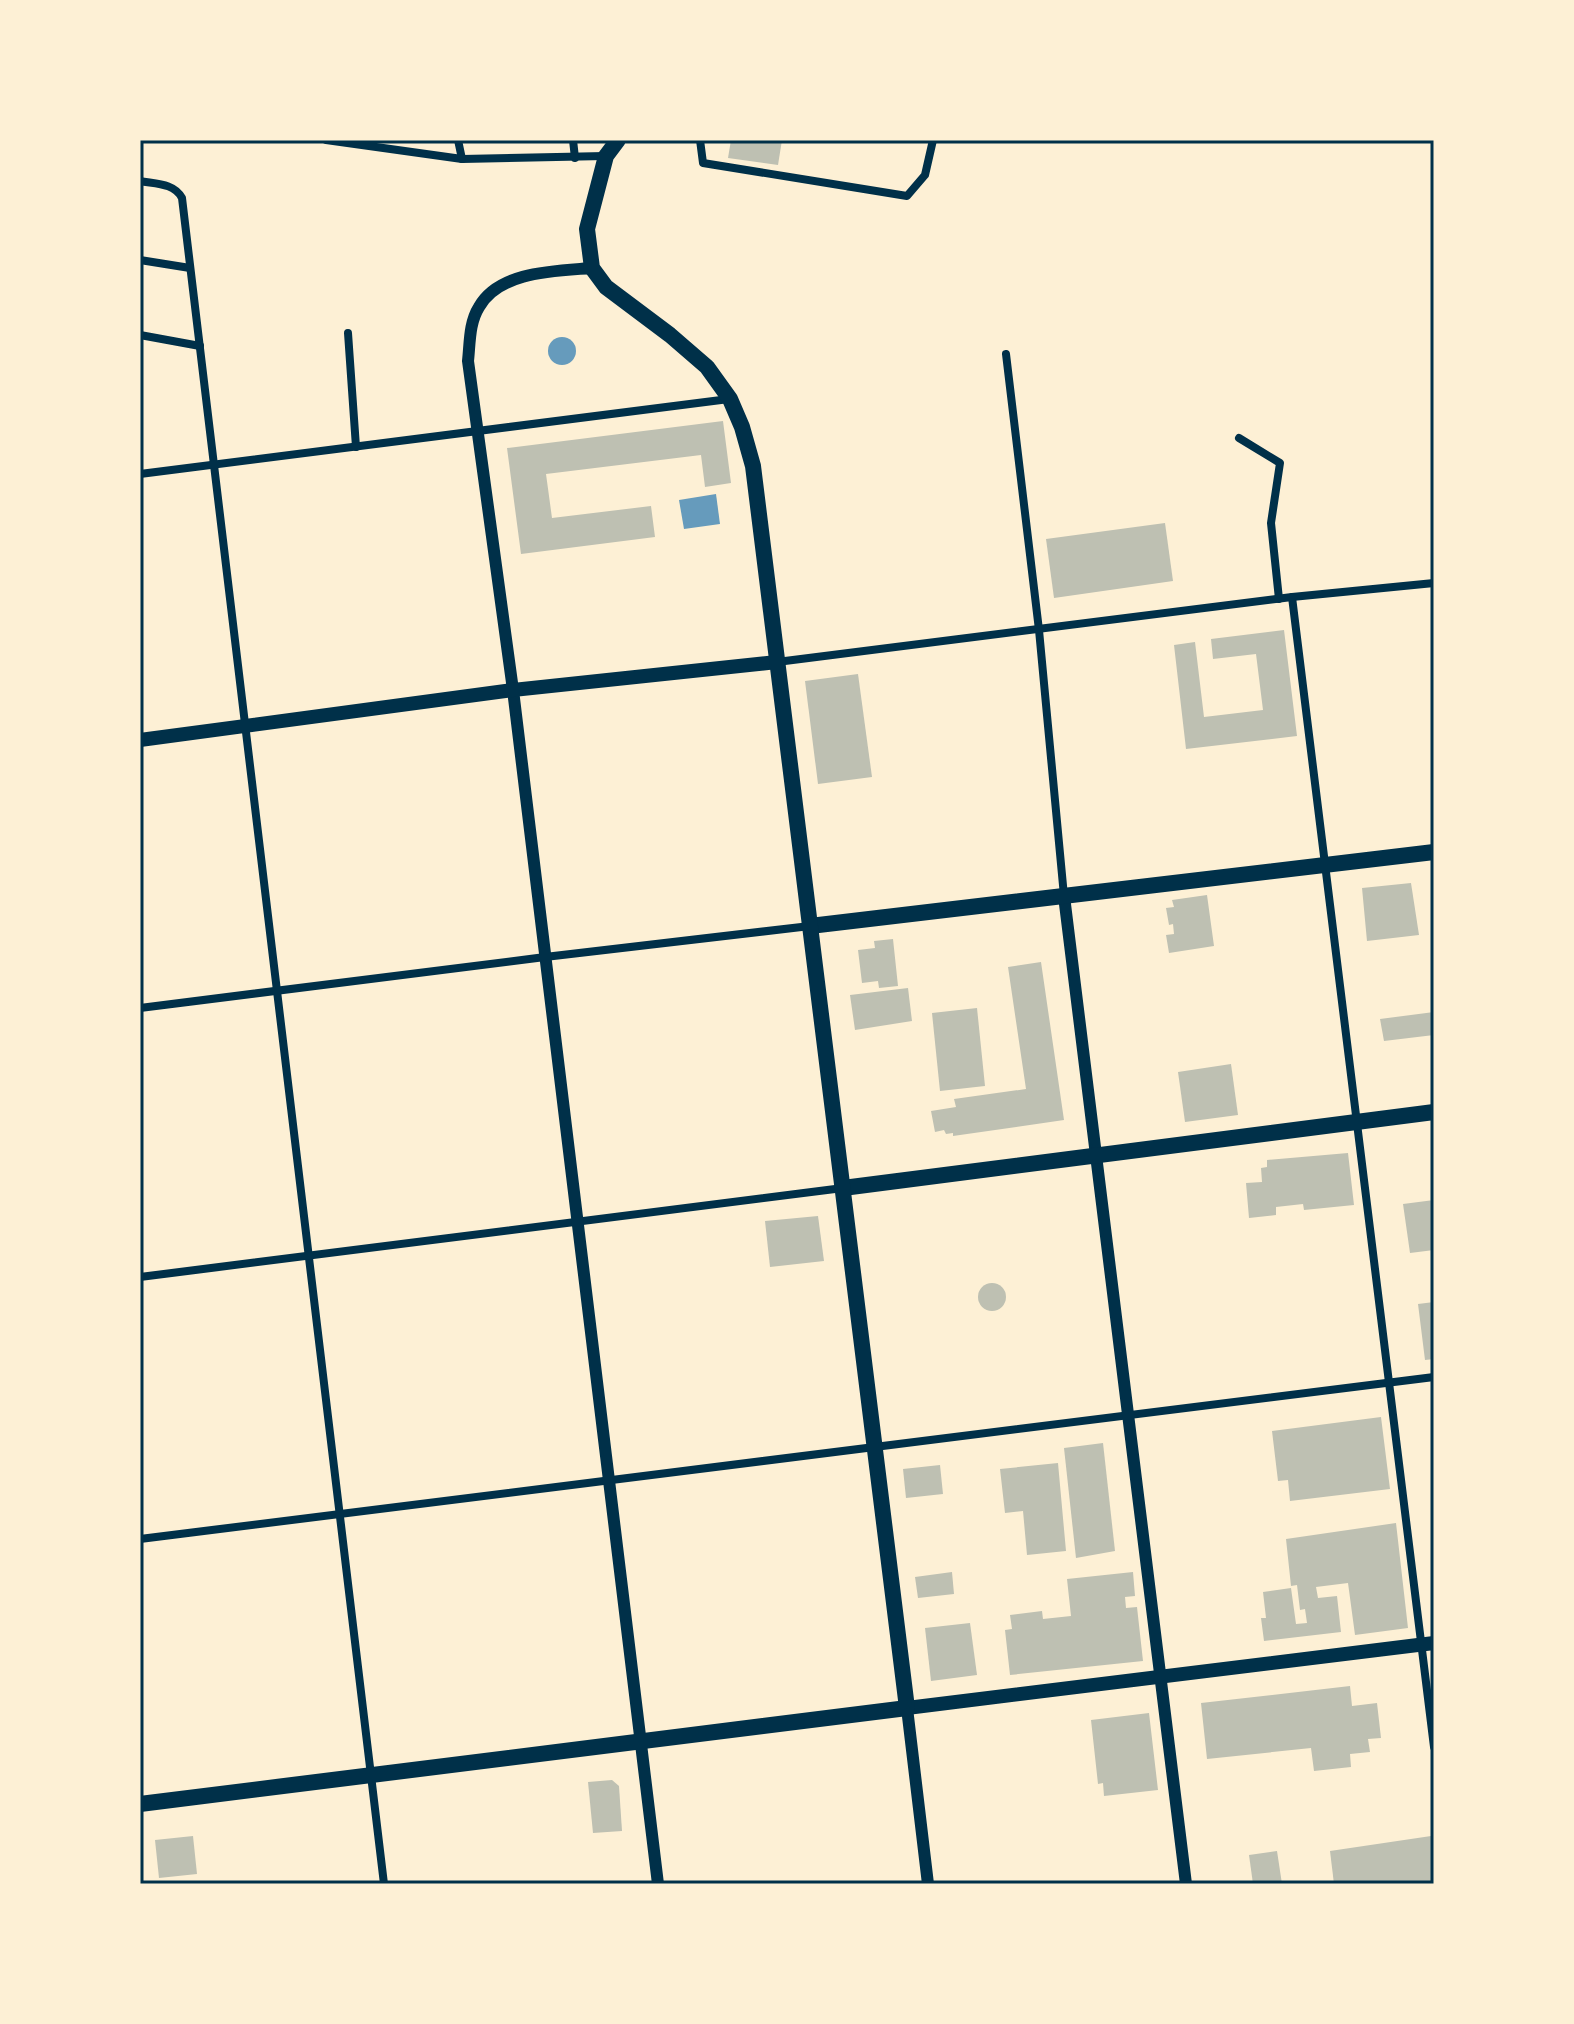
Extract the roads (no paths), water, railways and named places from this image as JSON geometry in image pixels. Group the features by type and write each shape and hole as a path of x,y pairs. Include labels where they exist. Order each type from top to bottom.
{"main road":[{"path":"618,140 606,156 587,229 592,268 606,287 707,367 730,399 753,466 907,1708"},
{"path":"140,740 513,690 777,662"},
{"path":"810,926 1434,852"},
{"path":"843,1188 1434,1112"},
{"path":"140,1804 1428,1644"}],"street":[{"path":"326,140 372,144 462,159 606,156"},
{"path":"458,140 462,159"},
{"path":"573,140 575,158"},
{"path":"700,140 703,163 907,196 925,175 933,140"},
{"path":"140,181 171,187 182,198 384,1884"},
{"path":"140,260 190,268"},
{"path":"592,268 549,272 494,290 479,306 471,329 468,361 513,690 658,1884"},
{"path":"348,333 356,447"},
{"path":"140,335 200,346"},
{"path":"1006,354 1039,630 1064,896 1186,1884"},
{"path":"140,474 730,399"},
{"path":"1239,438 1280,463 1271,523 1279,599"},
{"path":"777,662 1292,597 1434,583"},
{"path":"1292,597 1389,1383 1428,1644 1434,1747"},
{"path":"140,1008 810,926"},
{"path":"140,1277 843,1188"},
{"path":"140,1539 1434,1377"},
{"path":"907,1708 928,1884"}],"water":[{"path":"562,337 572,341 576,351 572,361 562,365 552,361 548,351 552,341"},
{"path":"716,494 720,524 684,529 679,500"}]}
